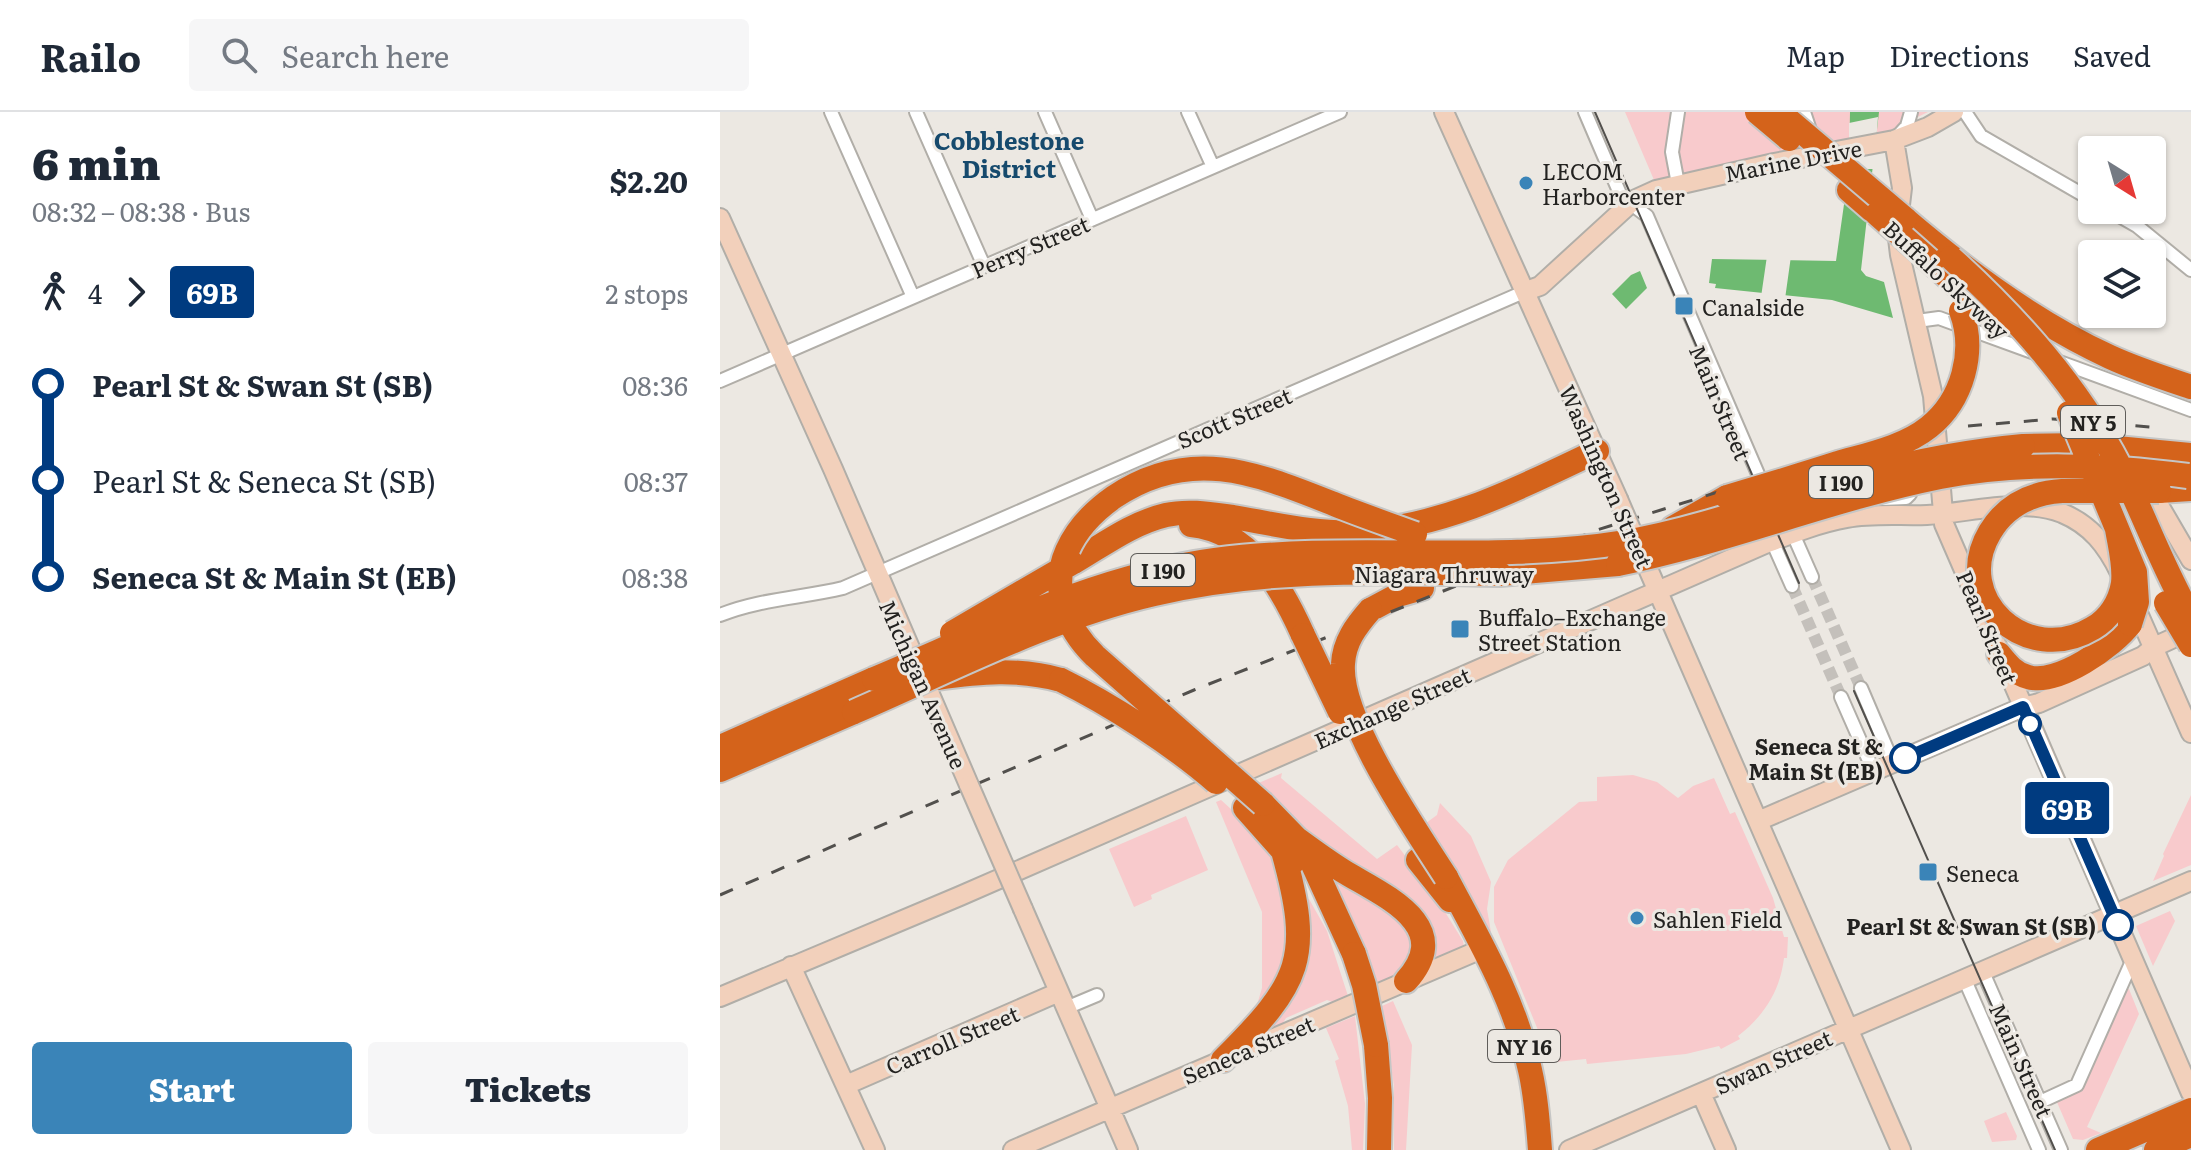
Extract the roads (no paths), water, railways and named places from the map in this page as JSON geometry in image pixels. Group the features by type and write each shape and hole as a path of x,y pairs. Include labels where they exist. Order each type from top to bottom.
{"highway":[{"name":"Buffalo Skyway","path":"1757,112 2019,324 2054,365 2084,408 2124,477 2191,617"},
{"name":"Buffalo Skyway","path":"1779,112 1940,259 2014,341 2069,413 2110,482 2163,596 2191,645"},
{"path":"1940,259 2073,339 2130,365 2191,387"},
{"path":"1663,533 1727,497 1903,442 1929,428 1954,399 1968,353 1966,324 1940,259"},
{"path":"1999,654 2009,667 2020,674 2039,678 2090,659 2120,637 2130,624 2137,602 2135,572 2069,413"},
{"name":"Niagara Thruway","path":"720,747 1069,597 1174,567 1268,555 1472,553 1577,548 1627,542 1861,476 1958,454 2023,446 2085,445 2191,455"},
{"path":"874,679 1139,524 1170,514 1204,513 1339,532 1403,527 1449,517 1488,502 1597,451"},
{"name":"Niagara Thruway","path":"720,770 1048,628 1100,609 1188,587 1300,574 1500,574 1590,568 1677,552 1894,487 1984,471 2079,466 2191,477"},
{"path":"1379,1150 1380,1098 1376,1045 1364,985 1354,954 1319,875 1254,806 1075,634 1065,612 1061,568 1073,538 1086,520 1127,488 1187,469 1228,469 1250,473 1472,553"},
{"path":"2117,529 2123,585 2114,607 2100,625 2070,639 2052,642 2034,639 2009,627 1991,607 1980,577 1983,547 1995,524 2019,503 2054,491 2191,489"},
{"path":"1074,562 1125,540 1181,526 1221,532 1241,545 1271,576 1287,601 1368,771 1418,860 1472,927"},
{"path":"1484,948 1446,877 1392,791 1365,738 1347,693 1343,664 1346,645 1370,610 1398,595 1422,588 1500,574"},
{"path":"932,678 1000,671 1061,680 1088,693 1254,806"},
{"path":"1290,845 1394,900 1412,916 1422,943 1418,965 1406,981"},
{"path":"1223,1060 1271,1011 1288,984 1295,962 1299,921 1290,845"},
{"name":"NY 16","path":"1484,948 1508,998 1531,1070 1540,1150"},
{"path":"2098,1150 2191,1110"},
{"path":"2156,1150 2191,1135"}],"street":[{"path":"831,112 913,297"},
{"path":"916,112 984,266"},
{"path":"1045,112 1092,219"},
{"path":"1188,112 1213,167"},
{"name":"Perry Street","path":"720,381 1340,112"},
{"name":"Washington Street","path":"1444,112 1597,451 1901,1150"},
{"name":"Main Street","path":"1585,112 1619,192 1639,211 1782,538 1792,586"},
{"path":"1678,112 1672,152 1678,184"},
{"path":"1774,163 1780,139 1796,112"},
{"path":"1804,112 1815,141 1829,153"},
{"path":"1894,140 1907,126 1911,112"},
{"name":"Marine Drive","path":"1632,205 1646,194 1678,184 1894,140 1928,127 1954,112"},
{"path":"1965,112 1981,136 2078,192"},
{"name":"Pearl Street","path":"1894,140 1902,188 1897,230 1900,255 1933,396 1941,513 1999,654 2191,1093"},
{"name":"Scott Street","path":"720,615 764,601 816,595 843,588 1540,286 1632,205"},
{"name":"Michigan Avenue","path":"720,218 833,469 1128,1150"},
{"path":"2134,224 2191,270"},
{"path":"1917,321 1939,318 2191,410"},
{"path":"1904,470 1910,494 1906,498 1876,499 1821,515 1814,497 1904,470 1938,461 2009,452 2050,451 2101,461 2130,476 2160,507 2191,560"},
{"name":"Exchange Street","path":"720,997 960,896 1657,591 1782,538 1848,518 2023,507 2044,508 2078,521 2108,549 2191,733"},
{"name":"Main Street","path":"1782,538 1812,577"},
{"path":"1758,821 2023,707 2039,703 2143,656 2154,647 2191,630"},
{"path":"1861,688 1883,768"},
{"path":"1841,697 1883,768"},
{"name":"Swan Street","path":"1569,1150 2191,881"},
{"name":"Seneca Street","path":"1013,1150 1484,948"},
{"path":"2040,1102 2077,1085 2133,959"},
{"path":"791,966 875,1150"},
{"name":"Main Street","path":"1974,973 2061,1150"},
{"name":"Main Street","path":"1974,973 2039,1150"},
{"path":"1062,1000 1097,995"},
{"name":"Carroll Street","path":"846,1085 1062,1000"},
{"path":"1701,1093 1726,1150"}],"tunnel":[{"path":"1812,577 1861,688"},
{"path":"1792,586 1841,697"}],"tram line":[{"path":"1595,112 1799,583"},
{"path":"1854,691 2055,1150"}],"railway":[{"path":"1968,426 2053,419 2161,428"},
{"path":"720,895 1194,690 1597,530 1734,487"}],"place":[{"name":"LECOM Harborcenter","path":"1526,183"},
{"name":"Canalside","path":"1684,306"},
{"name":"Buffalo–Exchange Street Station","path":"1460,629"},
{"name":"Seneca St & Main St (EB)","path":"1905,758"},
{"name":"Seneca","path":"1928,872"},
{"name":"Sahlen Field","path":"1637,918"},
{"name":"Pearl St & Swan St (SB)","path":"2118,925"}],"district":[{"name":"Cobblestone District","path":"1009,153"}]}
